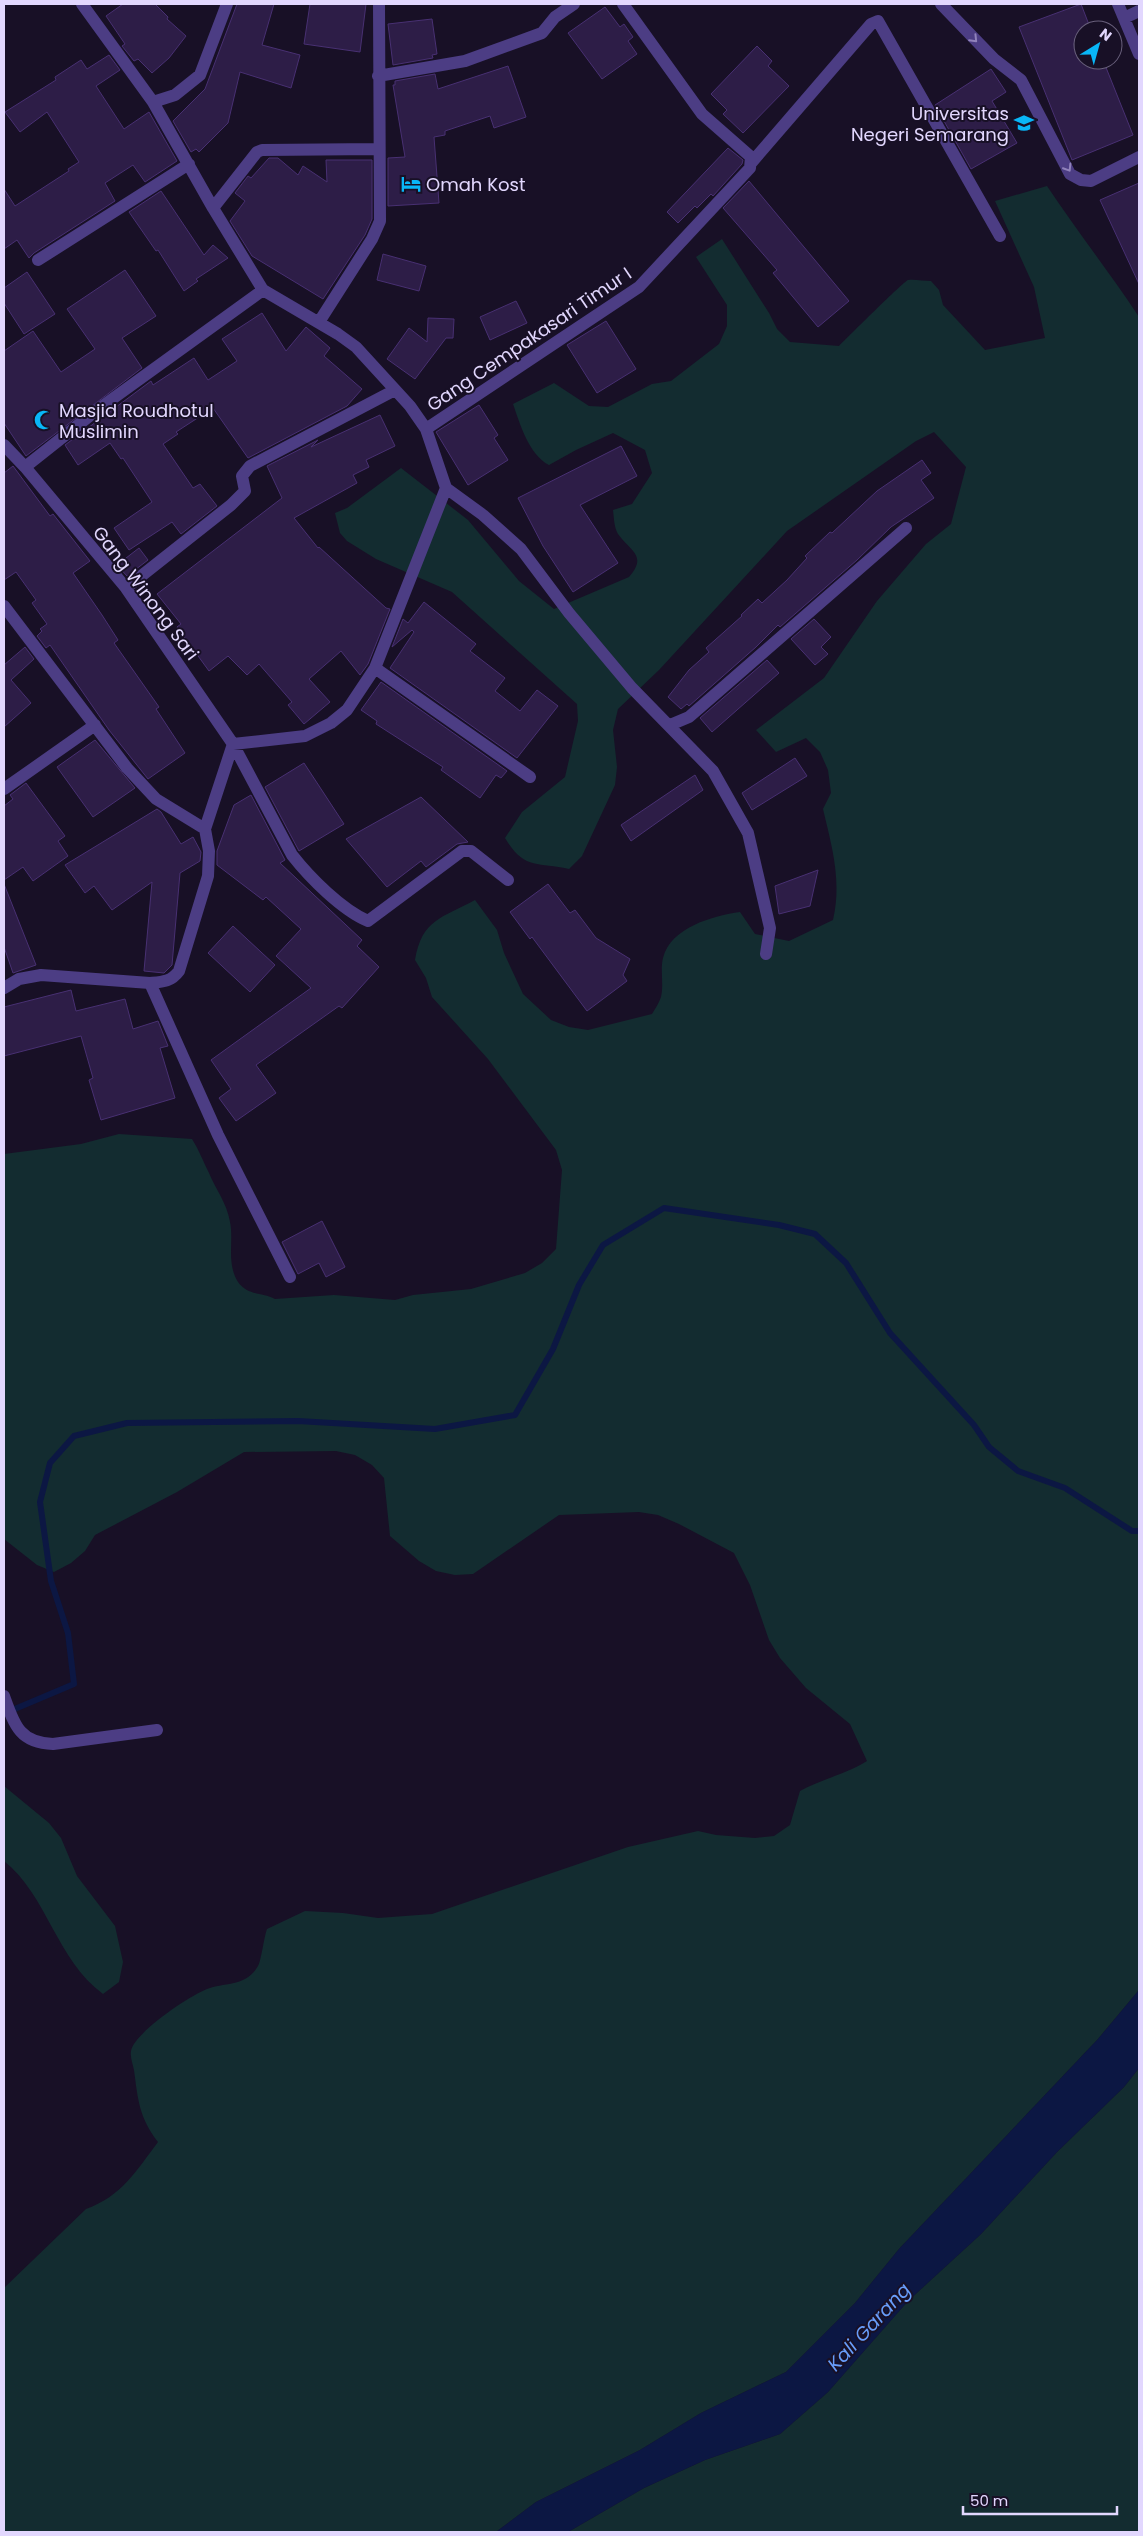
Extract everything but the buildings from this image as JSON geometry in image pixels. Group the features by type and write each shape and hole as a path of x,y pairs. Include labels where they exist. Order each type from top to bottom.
{"street":[{"name":"Gang Cempakasari Timur I","path":"82,4 153,102 262,290 319,322 356,347 396,390 426,429 446,488"},
{"path":"153,102 175,95 200,75 227,4"},
{"path":"319,322 372,239 380,221 379,4"},
{"path":"378,76 474,58 542,33 555,17 574,4"},
{"path":"623,4 702,114 751,157 752,162"},
{"path":"941,4 994,59 1021,80 1070,174 1082,180 1091,181 1139,157"},
{"path":"1118,4 1139,54"},
{"path":"1124,18 1139,10"},
{"name":"Gang Cempakasari Timur I","path":"426,429 640,287 744,176 752,162 871,24 878,21 1000,236"},
{"path":"213,208 257,152 262,150 379,149"},
{"path":"38,260 189,164"},
{"path":"25,467 97,410 262,290"},
{"path":"126,588 238,498 245,491 242,476 250,466 396,390"},
{"name":"Gang Winong Sari","path":"4,445 25,467 126,588 233,744 292,855 305,871 355,916 368,921 462,851 471,851 508,880"},
{"path":"4,988 19,980 41,975 150,983 166,982 179,971 208,876 210,850 205,829 233,744 306,736 331,723 347,710 375,668 446,488 483,515 521,549 569,613 632,688 713,771 748,833 770,928 766,954"},
{"path":"670,725 689,717 906,528"},
{"path":"4,606 127,768 156,798 205,829"},
{"path":"375,668 530,777"},
{"path":"4,789 95,725"},
{"path":"150,983 218,1135 290,1277"},
{"path":"4,1696 19,1731 27,1739 40,1743 53,1744 157,1730"}],"green space":[{"path":"1047,186 1139,317 1139,1990 1098,2039 899,2249 855,2303 786,2372 701,2413 640,2450 536,2502 496,2532 4,2532 4,2288 86,2209 99,2204 119,2190 135,2173 158,2142 140,2108 131,2056 134,2043 152,2025 199,1993 214,1987 241,1981 253,1973 259,1963 267,1929 305,1911 343,1913 378,1918 432,1914 628,1847 698,1831 716,1835 755,1838 774,1836 790,1825 800,1791 867,1761 850,1724 806,1688 780,1658 769,1640 750,1585 734,1553 658,1515 639,1512 559,1515 473,1574 455,1575 436,1571 419,1561 390,1536 384,1478 372,1465 355,1455 336,1451 244,1452 177,1492 95,1535 85,1551 71,1563 54,1572 37,1565 4,1539 4,1154 81,1144 119,1134 192,1139 229,1215 231,1260 234,1275 246,1290 275,1299 334,1295 395,1300 413,1295 471,1289 525,1273 542,1263 556,1249 562,1170 556,1150 488,1059 432,997 426,978 415,960 418,946 423,936 435,921 475,900 497,930 504,953 523,994 551,1020 569,1027 588,1030 652,1014 661,997 662,963 667,947 675,938 694,925 706,920 740,912 755,934 789,941 833,920 836,906 835,864 823,809 831,793 828,770 820,752 806,738 776,752 756,730 824,678 877,601 926,544 951,524 966,467 934,432 916,441 787,531 659,670 618,709 613,730 617,767 615,785 582,856 569,869 540,865 525,860 512,848 505,838 522,812 565,777 578,721 577,704 452,592 376,559 347,541 340,533 335,513 347,508 401,468 468,520 519,581 554,609 629,577 637,563 637,558 632,549 618,534 613,510 632,504 652,473 645,450 613,433 549,465 531,447 513,404 554,383 589,406 608,407 652,384 671,381 719,344 727,326 727,305 696,257 722,239 769,313 777,329 790,342 839,346 908,280 931,281 939,290 943,305 985,350 1045,338 1034,287 995,201"},
{"path":"4,1786 49,1823 61,1838 77,1876 115,1926 123,1962 119,1982 103,1994 87,1980 74,1963 62,1946 31,1891 19,1875 4,1861"},
{"path":"1139,2068 1139,2532 568,2532 644,2488 705,2460 780,2434 828,2392 908,2301 981,2234 1057,2152 1124,2087"}],"water":[{"name":"Kali Garang","path":"1139,1990 1139,2068 1124,2087 1057,2152 981,2234 908,2301 828,2392 780,2434 705,2460 644,2488 568,2532 496,2532 536,2502 640,2450 701,2413 786,2372 855,2303 899,2249 1098,2039"}],"waterway":[{"path":"10,1711 74,1684 68,1633 51,1581 40,1502 50,1463 74,1436 127,1423 298,1421 435,1429 515,1415 553,1349 579,1285 603,1245 664,1208 779,1225 815,1234 846,1263 890,1333 974,1425 989,1447 1018,1471 1065,1488 1132,1531 1139,1531"}],"place":[{"name":"Universitas Negeri Semarang","path":"1024,123"},
{"name":"Omah Kost","path":"411,184"},
{"name":"Masjid Roudhotul Muslimin","path":"44,420"}]}
